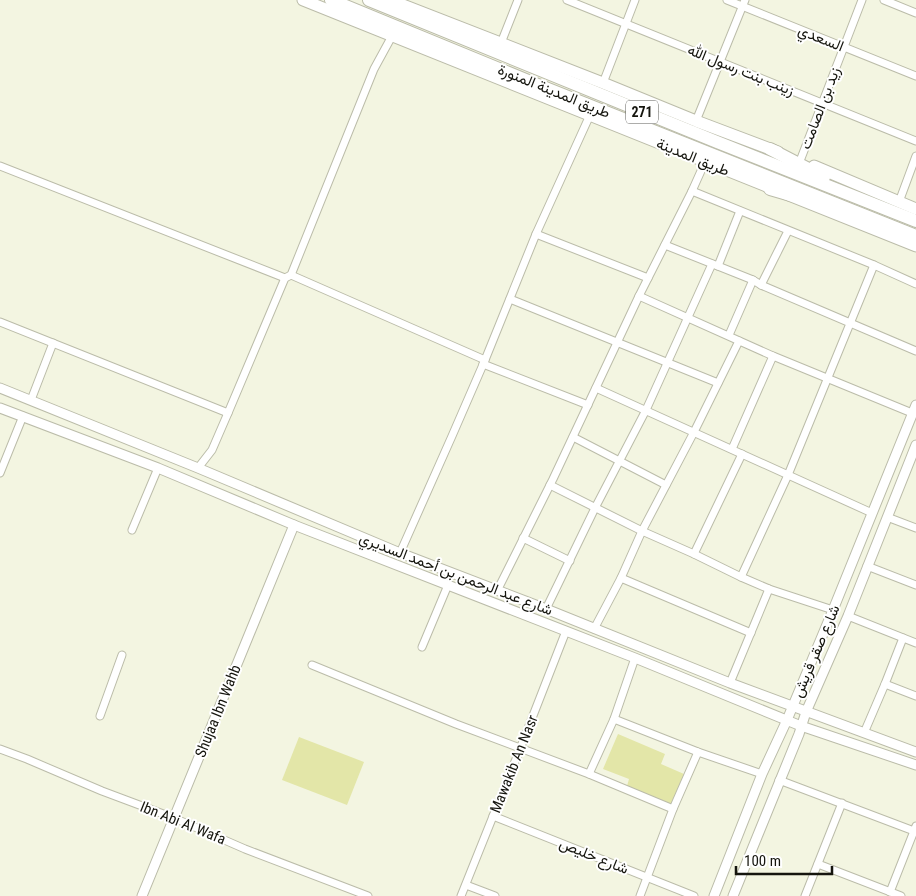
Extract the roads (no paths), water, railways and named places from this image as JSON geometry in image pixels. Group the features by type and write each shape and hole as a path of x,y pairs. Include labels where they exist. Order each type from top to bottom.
{"highway":[{"name":"طريق المدينة المنورة","path":"331,0 910,234"},
{"name":"طريق المدينة المنورة","path":"369,0 716,142 916,221"},
{"path":"770,149 886,209"},
{"path":"770,188 910,234"}],"main road":[{"name":"طريق المدينة","path":"303,0 916,246"},
{"path":"390,0 603,83 696,122 800,160 916,208"},
{"path":"412,34 545,97"},
{"path":"525,63 617,89"}],"street":[{"path":"501,43 518,0"},
{"name":"زينب بنت رسول الله","path":"567,0 916,141"},
{"path":"603,83 635,0"},
{"name":"السعدي","path":"727,0 743,3 843,47 916,76"},
{"name":"زيد بن الصامت","path":"800,160 862,0"},
{"path":"884,0 916,13"},
{"path":"696,122 743,3"},
{"path":"198,468 212,450 288,276 374,69 392,36"},
{"path":"400,553 484,362 536,234 590,115"},
{"path":"899,202 916,156"},
{"path":"497,591 705,162"},
{"path":"0,166 288,276 484,362 588,405"},
{"path":"692,191 916,284"},
{"path":"546,609 595,508 646,410 740,211"},
{"path":"761,285 788,231"},
{"path":"536,234 648,278"},
{"path":"665,245 753,280 916,351"},
{"path":"741,577 788,475 874,265"},
{"path":"729,336 753,280"},
{"path":"639,296 827,379 914,409"},
{"path":"510,299 718,383"},
{"path":"0,322 228,413"},
{"path":"594,629 642,530 694,432 739,341"},
{"path":"31,400 53,343"},
{"path":"732,449 773,356"},
{"name":"شارع عبد الرحمن بن أحمد السديري","path":"0,388 198,468 400,553 792,707 916,752"},
{"path":"596,388 872,513"},
{"name":"شارع عبد الرحمن بن أحمد السديري","path":"0,408 158,468 294,525 635,658 801,726 916,765"},
{"name":"شارع صقر قريش","path":"714,896 762,774 833,610 914,409"},
{"path":"0,473 23,416"},
{"path":"109,449 114,434"},
{"path":"573,437 666,485"},
{"name":"شارع صقر قريش","path":"733,896 806,712 848,616 916,445"},
{"path":"694,554 742,454"},
{"path":"132,530 158,468"},
{"path":"550,485 741,577 769,589 833,610"},
{"path":"887,517 916,528"},
{"name":"Shujaa Ibn Wahb","path":"142,896 294,525"},
{"path":"523,538 570,561"},
{"path":"862,539 876,544"},
{"path":"867,566 916,586"},
{"path":"620,578 752,633"},
{"path":"422,646 448,585"},
{"path":"730,683 769,589"},
{"path":"848,616 916,643"},
{"name":"Mawakib An Nasr","path":"461,896 566,631"},
{"path":"864,733 903,638"},
{"path":"100,716 122,655"},
{"path":"589,774 614,720 635,658"},
{"path":"312,665 673,809"},
{"path":"885,684 916,696"},
{"path":"614,720 762,774"},
{"name":"Ibn Abi Al Wafa","path":"0,749 174,818 245,849 368,896"},
{"path":"640,896 673,809 698,752"},
{"path":"779,780 915,829 890,892"},
{"path":"805,896 842,804"},
{"name":"شارع خليص","path":"493,816 694,896"},
{"path":"818,864 900,896"},
{"path":"466,885 495,896"}]}
